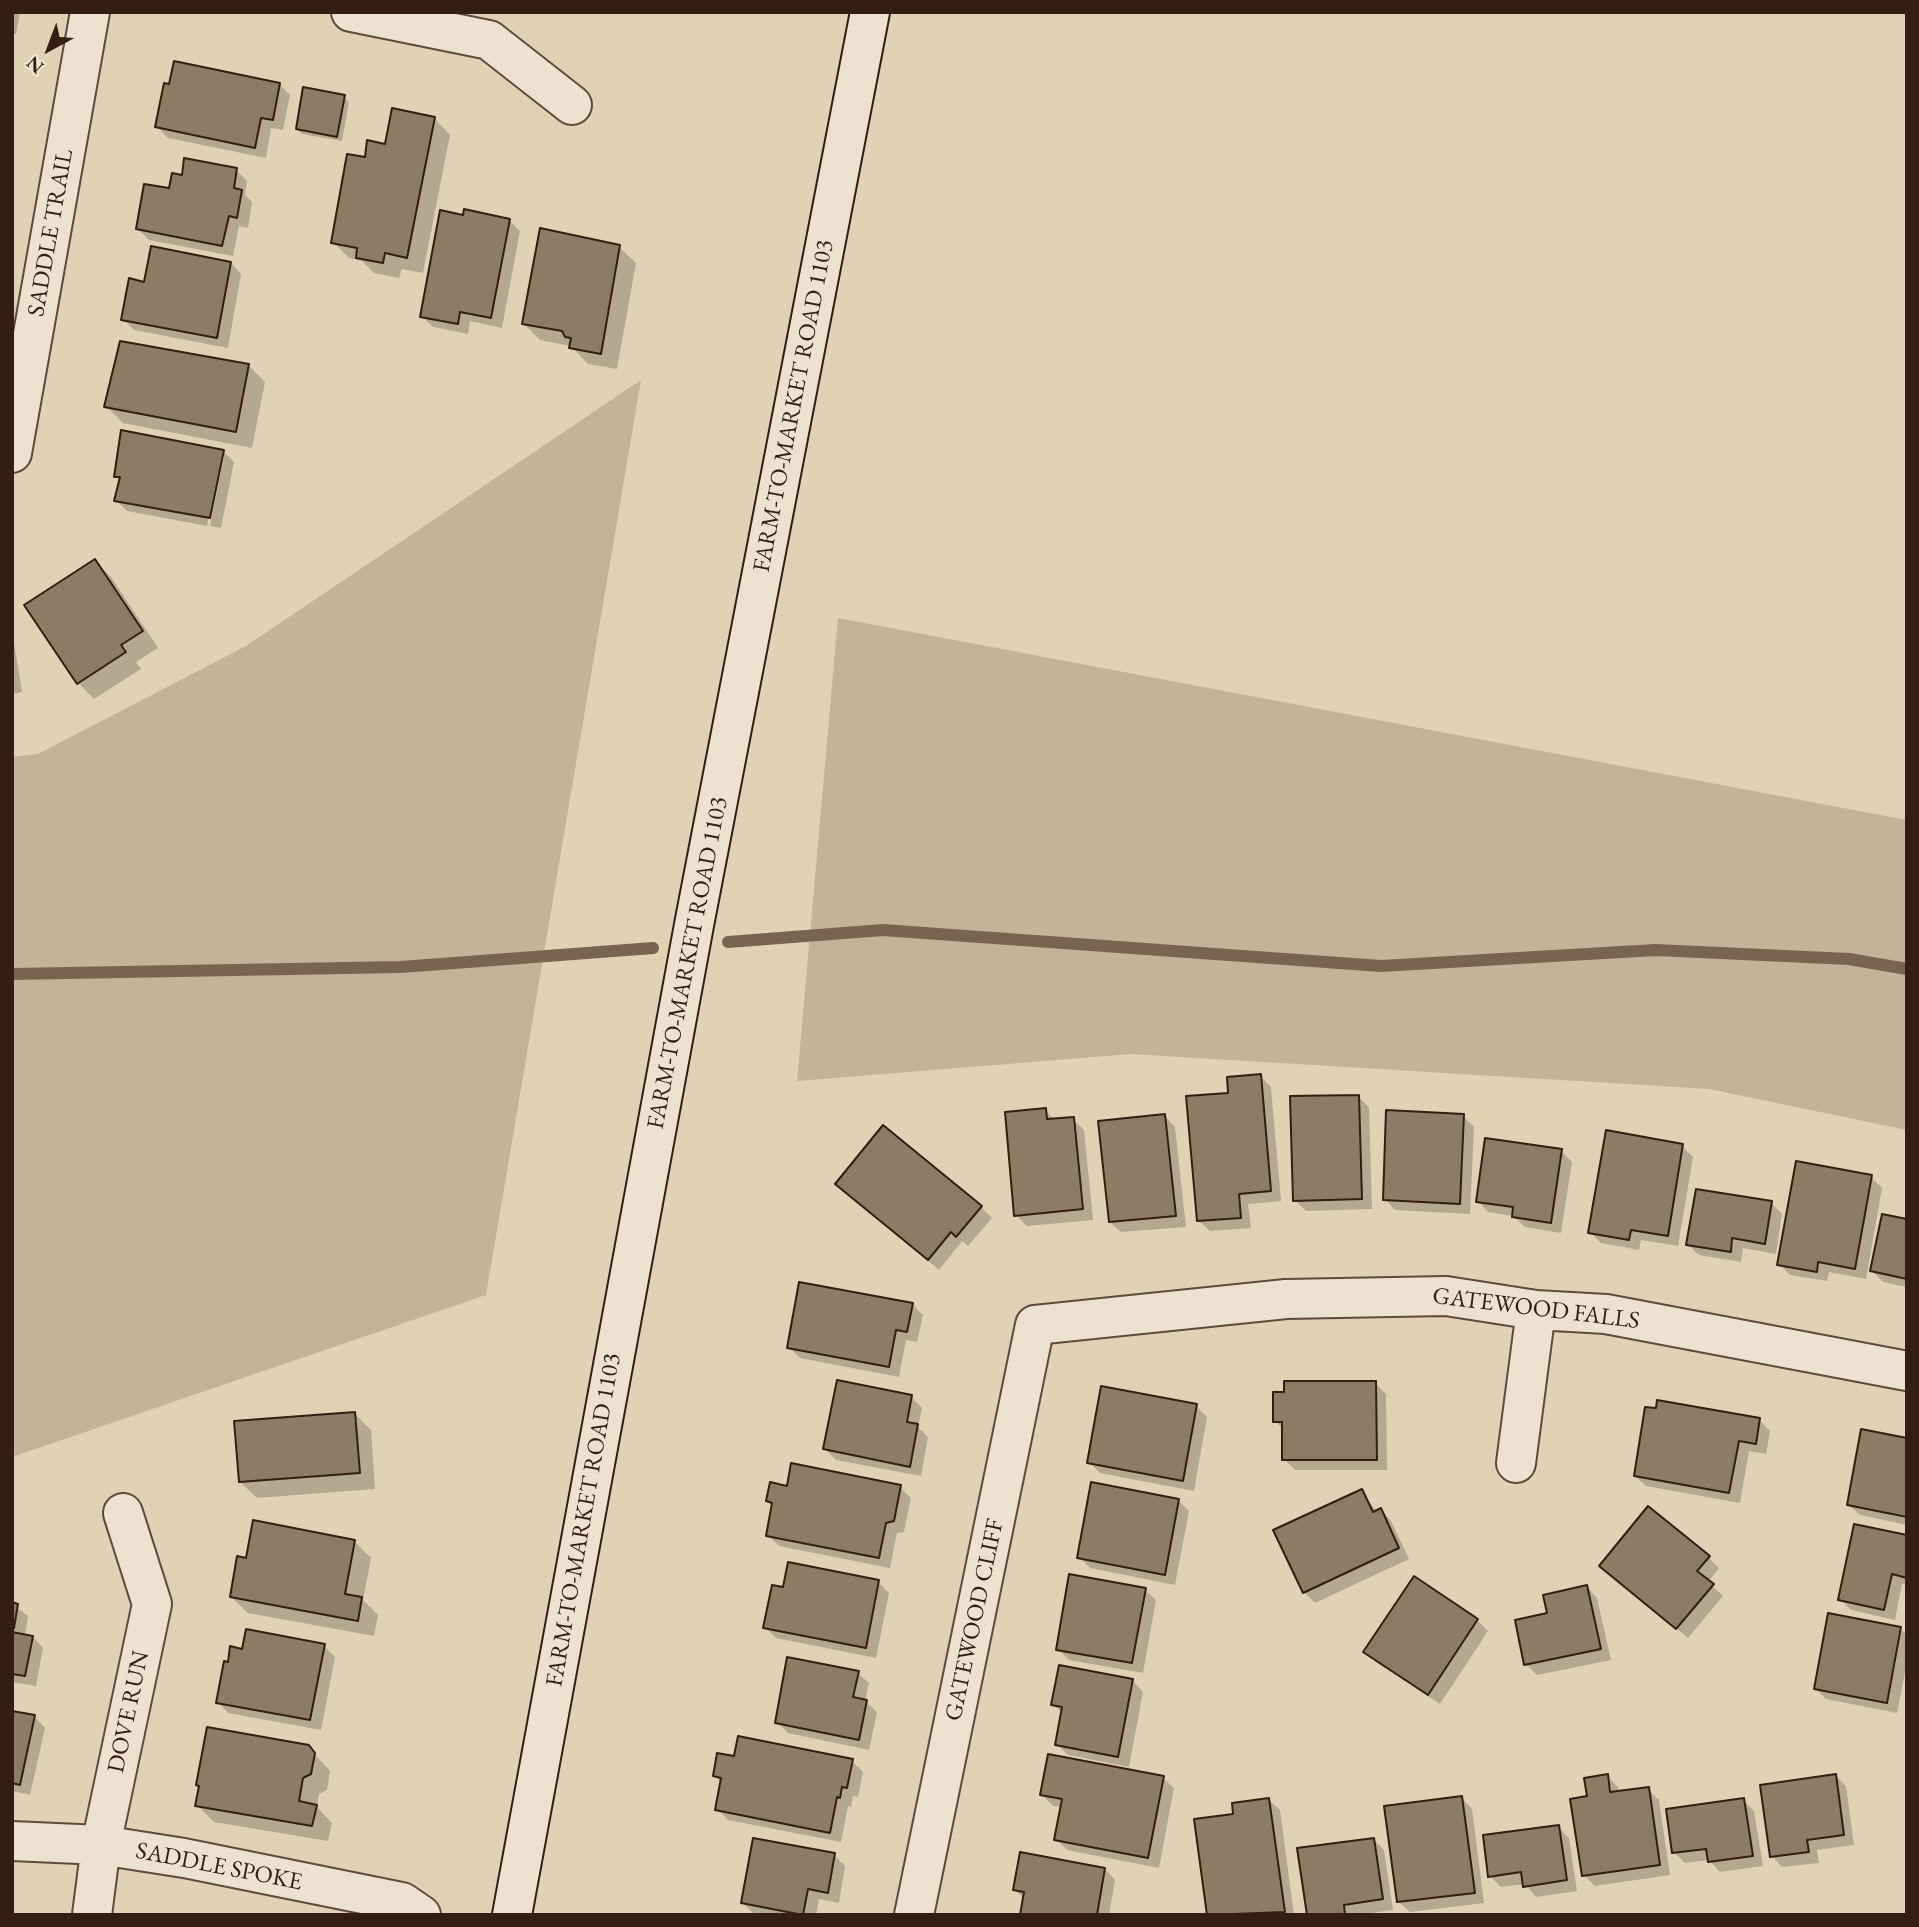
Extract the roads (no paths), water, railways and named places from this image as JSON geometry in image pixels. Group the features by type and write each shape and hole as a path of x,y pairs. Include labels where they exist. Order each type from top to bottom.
{"street":[{"name":"SADDLE TRAIL","path":"12,453 90,12"},
{"path":"351,12 489,40 572,105"},
{"name":"FARM-TO-MARKET ROAD 1103","path":"512,1915 694,925 870,12"},
{"name":"GATEWOOD FALLS","path":"1035,1325 1286,1299 1446,1296 1536,1310 1606,1314 1907,1371"},
{"path":"1516,1463 1536,1310"},
{"name":"GATEWOOD CLIFF","path":"914,1915 1035,1325"},
{"name":"DOVE RUN","path":"92,1915 101,1845 152,1604 122,1513"},
{"name":"SADDLE SPOKE","path":"12,1841 101,1845 184,1858 402,1902 421,1915"}],"waterway":[{"path":"728,942 883,930 1381,966 1656,950 1849,959 1907,969"},
{"path":"12,974 401,967 653,948"}]}
